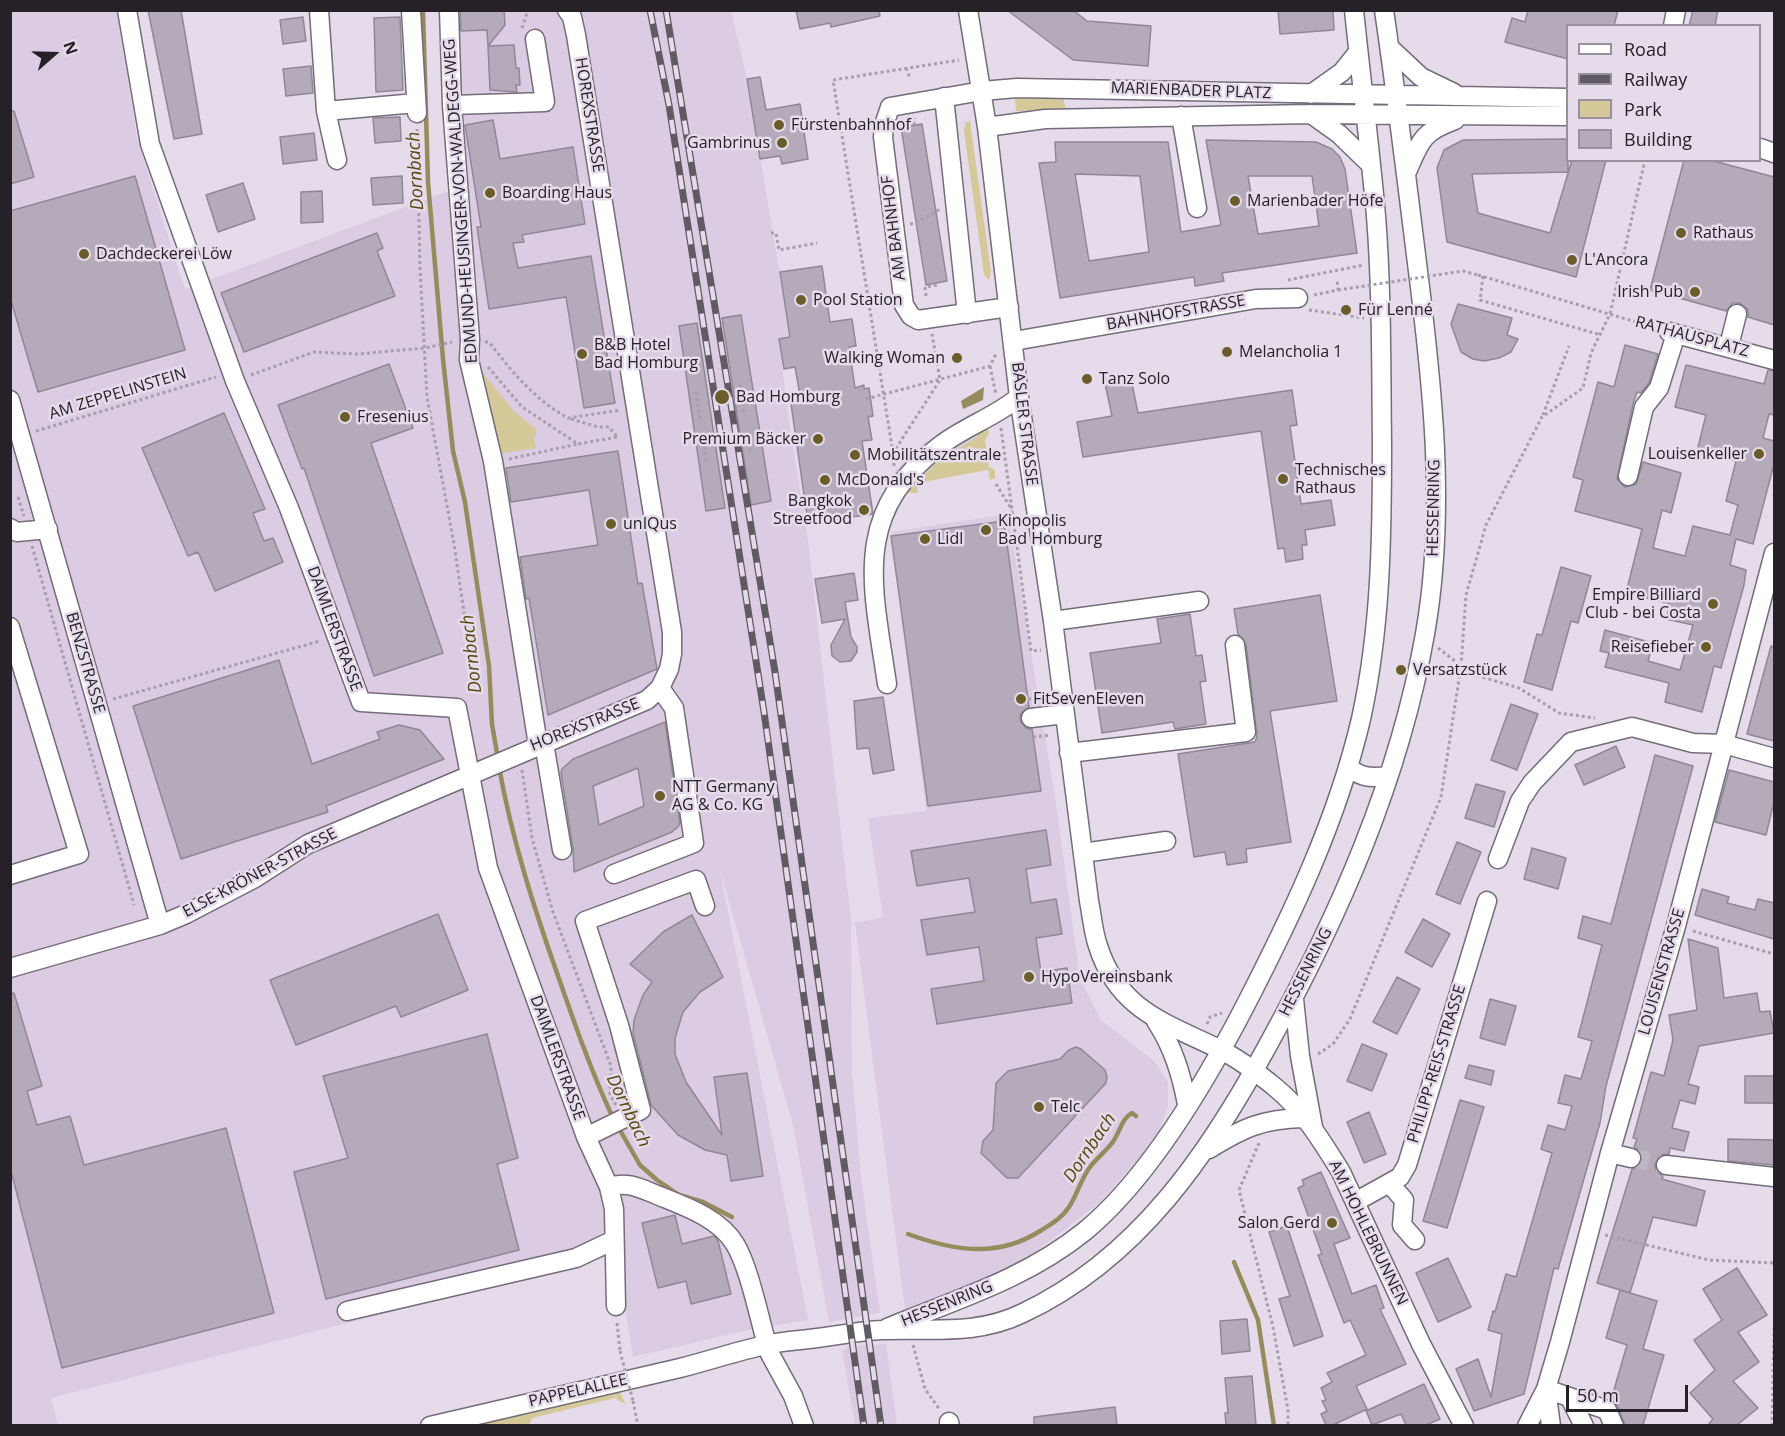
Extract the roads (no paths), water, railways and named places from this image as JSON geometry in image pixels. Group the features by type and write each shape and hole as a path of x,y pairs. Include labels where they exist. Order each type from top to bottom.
{"street":[{"name":"DAIMLERSTRASSE","path":"127,10 150,144 234,377 289,508 361,702 457,708 488,868 586,1137 609,1187 614,1209 616,1306"},
{"path":"319,10 326,111 337,160"},
{"path":"326,111 416,108 411,10"},
{"name":"EDMUND-HEUSINGER-VON-WALDEGG-WEG","path":"449,10 465,340 493,461 541,744 562,850"},
{"name":"HOREXSTRASSE","path":"470,775 647,700 660,688 669,669 672,654 672,632 576,34 572,17 567,10"},
{"name":"BASLER STRASSE","path":"968,10 987,127 1002,308 1053,621 1065,714 1063,744 1098,946 1115,980 1131,1000 1156,1020 1221,1050"},
{"name":"HESSENRING","path":"882,1330 996,1285 1055,1253 1083,1233 1126,1190 1187,1104 1221,1050 1296,908 1348,767 1371,669 1380,566 1382,426 1379,281 1354,10"},
{"name":"HESSENRING","path":"882,1330 910,1332 974,1327 1004,1321 1026,1312 1075,1282 1143,1226 1170,1198 1204,1152 1254,1072 1294,999 1346,891 1388,776 1425,634 1434,546 1435,442 1430,368 1384,10"},
{"path":"452,105 545,102 535,39"},
{"name":"MARIENBADER PLATZ","path":"1390,48 1421,77 1461,96"},
{"path":"1310,94 1342,72 1358,52"},
{"path":"1072,88 1072,108 1076,118"},
{"name":"MARIENBADER PLATZ","path":"944,97 982,91 1072,88 1566,98"},
{"path":"944,97 967,314"},
{"name":"AM BAHNHOF","path":"944,97 891,107 884,125 904,305 911,316 918,320 1002,308"},
{"path":"1311,114 1339,134 1370,164"},
{"name":"MARIENBADER PLATZ","path":"987,127 1076,118 1181,116 1311,114 1566,116"},
{"path":"1181,116 1197,208"},
{"name":"MARIENBADER PLATZ","path":"1406,175 1423,136 1434,128 1466,116"},
{"name":"BAHNHOFSTRASSE","path":"1007,342 1256,299 1298,298"},
{"path":"1729,346 1737,314"},
{"name":"RATHAUSPLATZ","path":"1628,476 1644,407 1659,388 1672,333 1729,346 1774,360"},
{"path":"887,684 872,578 878,530 888,503 924,458 960,432 999,413 1018,397"},
{"name":"BENZSTRASSE","path":"10,400 160,925"},
{"path":"19,533 48,529"},
{"name":"LOUISENSTRASSE","path":"1527,1425 1546,1389 1610,1153 1676,926 1774,553"},
{"path":"1053,621 1199,601"},
{"path":"10,627 79,854 10,875"},
{"path":"1063,744 1246,732 1235,645"},
{"path":"615,874 694,843 674,708 660,688"},
{"path":"1031,718 1065,714"},
{"path":"1498,859 1520,801 1532,783 1571,742 1632,727 1693,743 1724,744 1774,758"},
{"path":"1063,744 1140,732"},
{"path":"1348,767 1360,776 1371,778 1388,776"},
{"name":"ELSE-KRÖNER-STRASSE","path":"10,968 160,925 255,878 308,844 470,775"},
{"path":"1083,853 1166,841"},
{"path":"586,1137 641,1110 619,1025 585,921 696,880 705,906"},
{"name":"PHILIPP-REIS-STRASSE","path":"1355,1202 1400,1177 1407,1165 1487,901"},
{"path":"1294,999 1300,1056 1314,1132"},
{"path":"1156,1020 1169,1041 1180,1069 1187,1104"},
{"name":"AM HOHLEBRUNNEN","path":"1221,1050 1278,1089 1314,1132 1341,1172 1421,1344 1466,1422"},
{"path":"1204,1152 1241,1129 1260,1122 1303,1118"},
{"path":"1610,1153 1631,1158"},
{"path":"1666,1165 1774,1177"},
{"path":"609,1187 620,1183 635,1186 700,1214 721,1229 735,1244 769,1349 793,1396 804,1425"},
{"path":"1390,1184 1404,1200 1402,1225 1415,1240"},
{"path":"347,1311 576,1258 614,1240"},
{"name":"PAPPELALLEE","path":"430,1425 726,1357 882,1330"},
{"path":"1546,1389 1570,1398 1606,1420"},
{"name":"LOUISENSTRASSE","path":"1546,1389 1551,1425"},
{"path":"1570,1398 1584,1425"}],"waterway":[{"name":"Dornbach","path":"423,10 428,182 443,359 453,451 465,502 489,666 492,724 498,759"},
{"name":"Dornbach","path":"499,767 517,846 540,922 583,1046 613,1118"},
{"name":"Dornbach","path":"908,1234 959,1248 976,1249 992,1248 1024,1240 1048,1226 1066,1211 1087,1172 1115,1139 1125,1119 1132,1113 1136,1116"},
{"name":"Dornbach","path":"617,1125 640,1165 657,1180 679,1195 703,1202 732,1217"},
{"name":"Dornbach","path":"1234,1262 1258,1320 1274,1426"}],"tunnel":[{"path":"1631,1158 1666,1165"}],"railway":[{"path":"650,10 669,105 764,712 864,1426"},
{"path":"666,10 775,672 881,1426"}],"place":[{"name":"Fürstenbahnhof","path":"779,125"},
{"name":"Gambrinus","path":"782,143"},
{"name":"Boarding Haus","path":"490,193"},
{"name":"Marienbader Höfe","path":"1235,201"},
{"name":"Rathaus","path":"1681,233"},
{"name":"Dachdeckerei Löw","path":"84,254"},
{"name":"L'Ancora","path":"1572,260"},
{"name":"Irish Pub","path":"1695,292"},
{"name":"Pool Station","path":"801,300"},
{"name":"Für Lenné","path":"1346,310"},
{"name":"Melancholia 1","path":"1227,352"},
{"name":"B&B Hotel Bad Homburg","path":"582,354"},
{"name":"Walking Woman","path":"957,358"},
{"name":"Tanz Solo","path":"1087,379"},
{"name":"Bad Homburg","path":"722,397"},
{"name":"Fresenius","path":"345,417"},
{"name":"Premium Bäcker","path":"818,439"},
{"name":"Louisenkeller","path":"1759,454"},
{"name":"Mobilitätszentrale","path":"855,455"},
{"name":"Technisches Rathaus","path":"1283,479"},
{"name":"McDonald's","path":"825,480"},
{"name":"Bangkok Streetfood","path":"864,510"},
{"name":"unIQus","path":"611,524"},
{"name":"Kinopolis Bad Homburg","path":"986,530"},
{"name":"Lidl","path":"925,539"},
{"name":"Empire Billiard Club - bei Costa","path":"1713,604"},
{"name":"Reisefieber","path":"1706,647"},
{"name":"Versatzstück","path":"1401,670"},
{"name":"FitSevenEleven","path":"1021,699"},
{"name":"NTT Germany AG & Co. KG","path":"660,796"},
{"name":"HypoVereinsbank","path":"1029,977"},
{"name":"Telc","path":"1039,1107"},
{"name":"Salon Gerd","path":"1332,1223"}]}
